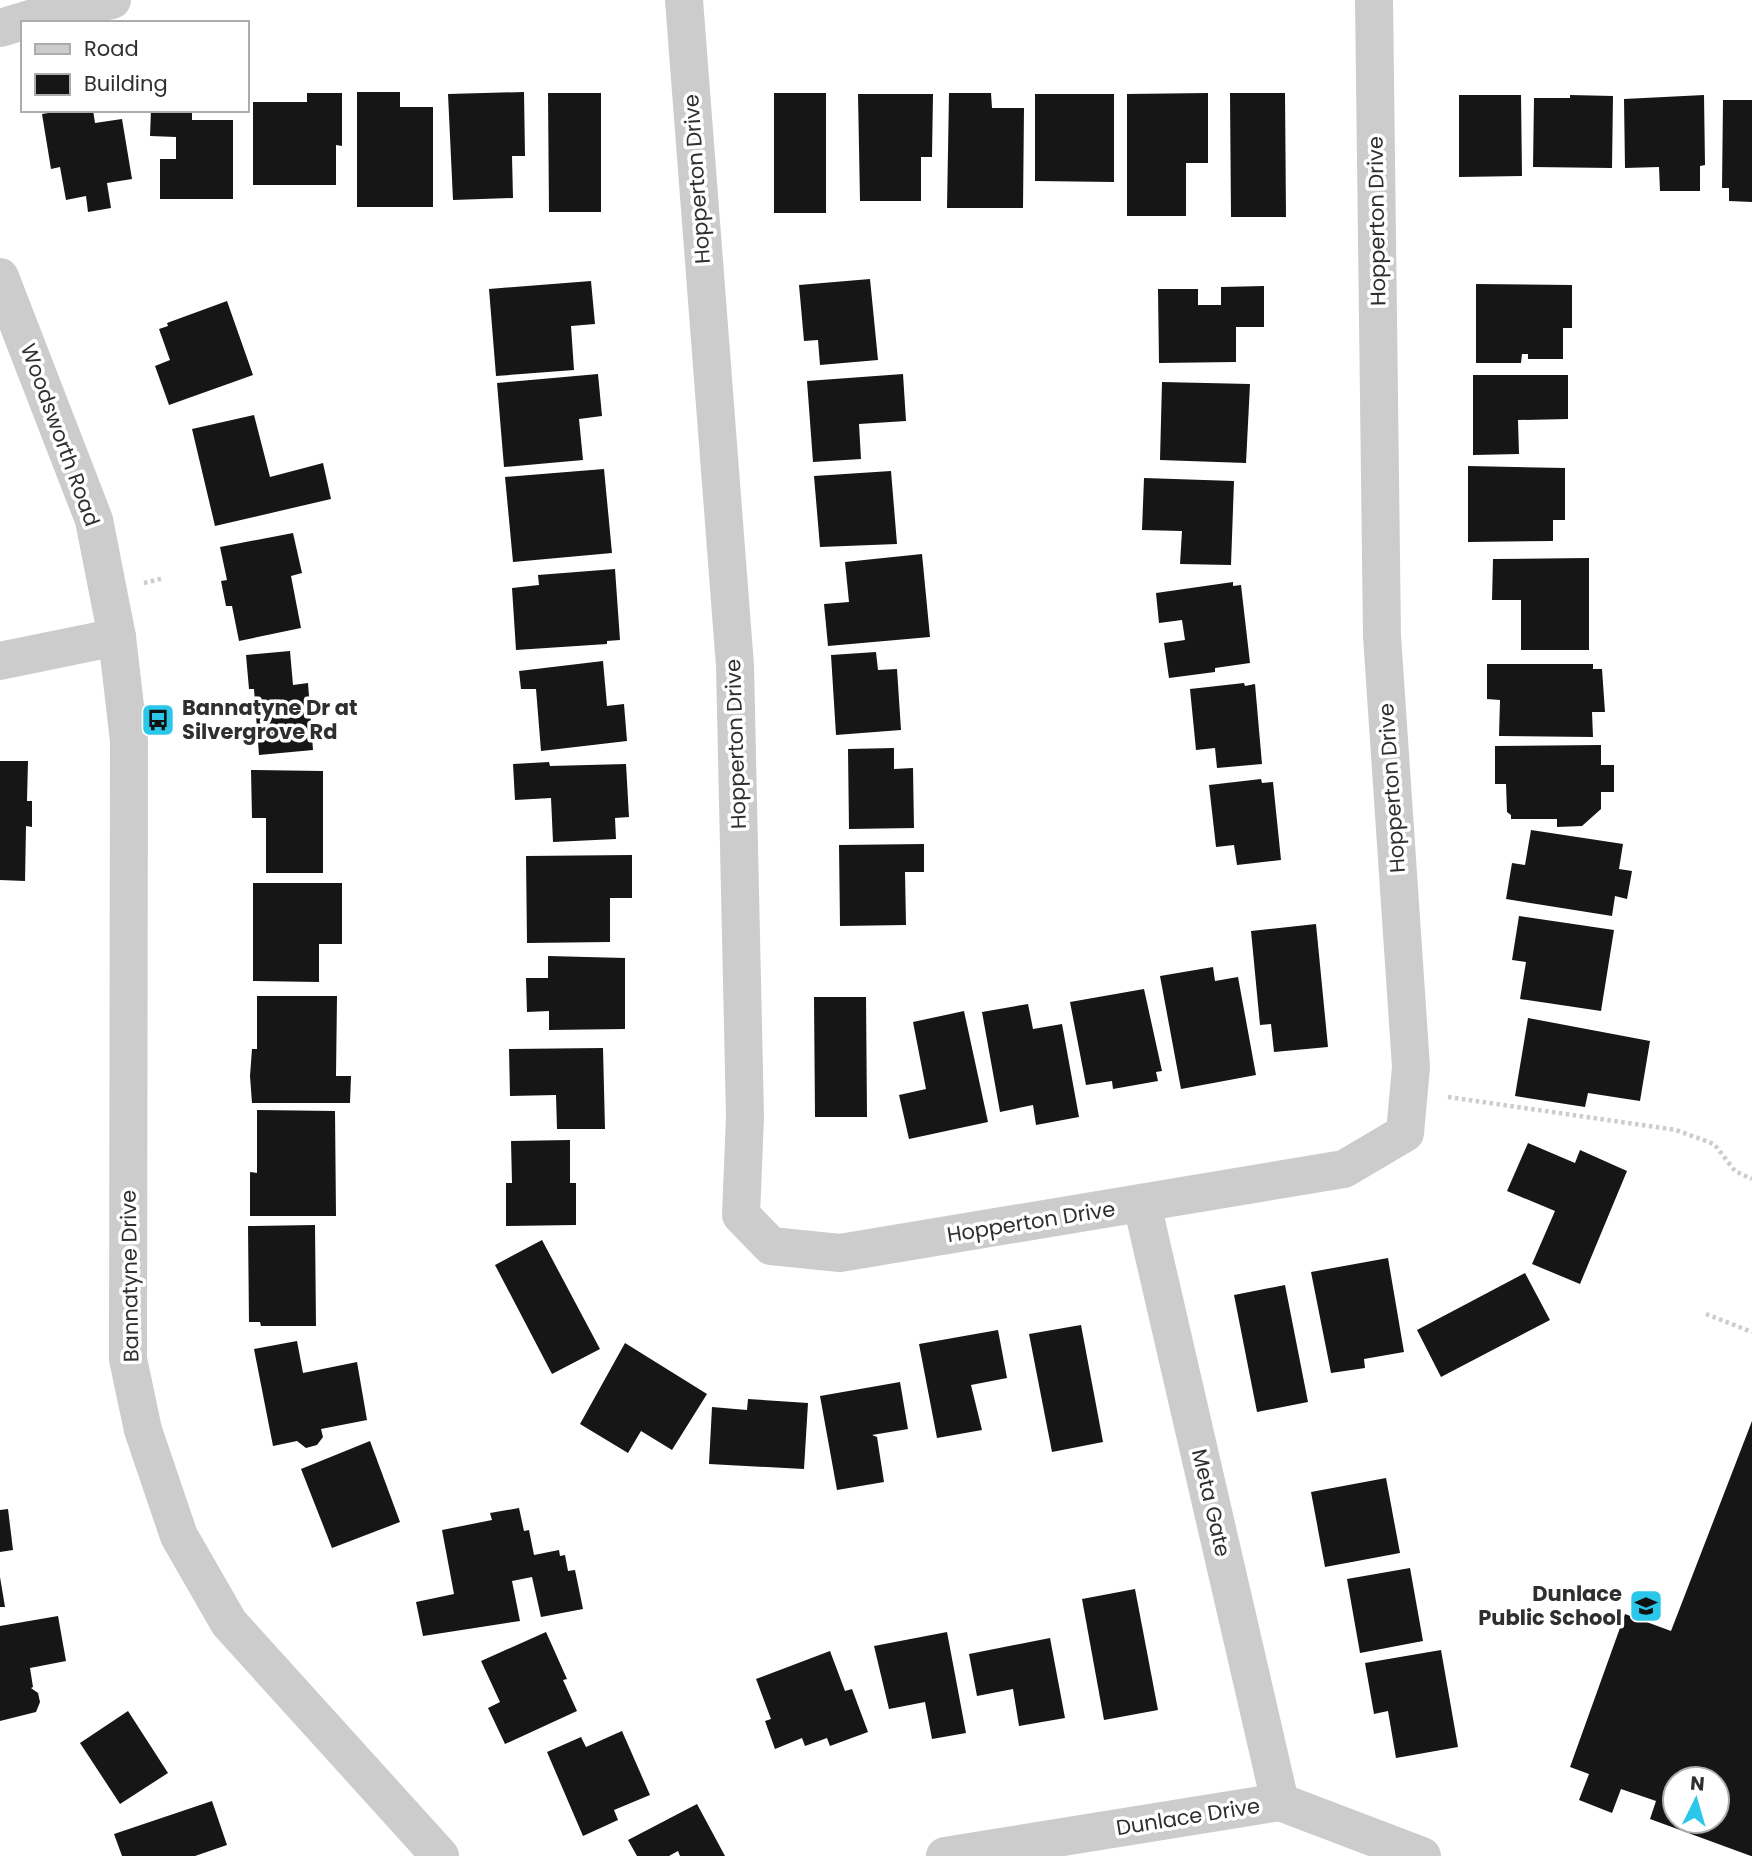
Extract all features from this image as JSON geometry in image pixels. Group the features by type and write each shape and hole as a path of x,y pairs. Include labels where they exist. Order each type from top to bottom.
{"street":[{"path":"23,21 60,10 112,0"},
{"name":"Hopperton Drive","path":"684,0 734,666 745,1116 741,1214 771,1247 840,1252 1142,1205 1344,1169 1405,1133 1411,1067 1382,636 1374,0"},
{"path":"0,28 21,22"},
{"name":"Woodsworth Road","path":"0,277 94,520 117,637"},
{"path":"0,661 117,637"},
{"name":"Bannatyne Drive","path":"117,637 129,741 128,1359 143,1430 179,1536 229,1623 440,1856"},
{"name":"Meta Gate","path":"1142,1205 1280,1801"},
{"name":"Dunlace Drive","path":"945,1856 1280,1801 1422,1856"}],"path":[{"path":"1409,1091 1676,1130 1714,1144 1735,1171 1752,1179"},
{"path":"1706,1314 1752,1332"}],"building":[{"path":"357,92 400,92 400,107 433,107 433,207 357,207"},
{"path":"524,92 525,156 512,156 513,198 453,200 448,94"},
{"path":"307,93 342,93 342,146 336,145 336,185 253,185 253,102 307,102"},
{"path":"548,93 601,93 601,212 549,212"},
{"path":"774,93 826,93 826,213 774,213"},
{"path":"949,93 991,93 992,108 1024,108 1023,208 947,208"},
{"path":"1208,93 1208,163 1186,163 1186,216 1127,216 1127,94"},
{"path":"1230,93 1285,93 1286,217 1231,217"},
{"path":"858,94 933,94 932,157 921,157 921,201 860,201"},
{"path":"1035,94 1114,94 1114,182 1035,181"},
{"path":"1459,95 1521,95 1522,176 1459,177"},
{"path":"1570,95 1613,96 1612,168 1533,167 1534,98 1570,98"},
{"path":"1704,95 1705,165 1700,166 1700,191 1660,191 1659,167 1625,168 1624,99"},
{"path":"1723,100 1752,100 1752,202 1729,201 1729,188 1722,188"},
{"path":"93,112 95,123 122,119 132,179 107,183 111,208 88,212 86,196 66,200 60,167 51,169 42,114"},
{"path":"151,112 192,112 192,120 233,120 233,199 160,199 160,159 176,159 176,137 150,136"},
{"path":"870,279 878,360 820,365 818,340 804,341 799,285"},
{"path":"591,281 595,324 571,326 574,370 496,376 489,289"},
{"path":"1476,284 1572,285 1572,328 1563,328 1563,359 1528,359 1528,354 1522,354 1521,363 1476,363"},
{"path":"1264,286 1264,327 1236,327 1236,362 1159,363 1158,289 1198,289 1198,305 1221,305 1221,287"},
{"path":"227,301 253,375 169,405 155,366 170,360 159,329 168,326 167,323"},
{"path":"598,374 602,416 579,419 583,460 504,467 497,383"},
{"path":"903,374 906,421 859,424 861,459 813,462 807,381"},
{"path":"1473,375 1568,375 1568,419 1518,420 1519,454 1473,455"},
{"path":"1162,382 1250,384 1246,463 1160,460"},
{"path":"254,415 270,477 323,463 331,499 215,526 192,429"},
{"path":"1468,466 1565,468 1565,520 1553,520 1553,541 1468,542"},
{"path":"604,469 612,553 513,562 505,477"},
{"path":"891,471 897,544 820,547 814,476"},
{"path":"1144,478 1234,481 1231,565 1180,564 1182,531 1142,530"},
{"path":"293,533 302,573 291,576 301,628 239,641 232,606 226,606 221,581 227,580 220,547"},
{"path":"922,554 930,637 828,646 824,604 849,602 845,562"},
{"path":"1589,558 1589,650 1521,650 1521,600 1492,600 1493,559"},
{"path":"615,569 620,640 607,641 607,644 516,650 512,588 539,585 538,575"},
{"path":"1233,582 1233,586 1241,585 1250,663 1215,668 1215,672 1169,678 1164,643 1185,640 1182,620 1159,623 1156,593"},
{"path":"290,651 293,685 308,683 313,750 259,755 254,689 249,689 246,655"},
{"path":"876,652 878,670 897,669 901,730 836,735 831,655"},
{"path":"603,661 607,706 624,704 627,741 541,751 536,689 521,689 519,671"},
{"path":"1487,664 1593,664 1593,669 1602,669 1605,712 1592,712 1593,737 1499,736 1500,700 1487,699"},
{"path":"1244,683 1245,686 1255,684 1262,764 1217,768 1215,748 1196,750 1190,689"},
{"path":"1601,745 1601,765 1614,765 1614,792 1601,792 1601,809 1582,826 1557,827 1557,819 1511,819 1507,812 1506,784 1495,784 1495,746"},
{"path":"894,748 894,769 913,768 914,828 849,829 848,749"},
{"path":"0,761 28,761 27,801 32,801 32,827 26,826 25,881 0,880"},
{"path":"549,762 550,766 626,764 629,817 615,818 616,839 553,842 551,798 515,800 513,764"},
{"path":"251,770 323,771 323,873 266,873 266,818 252,818"},
{"path":"1261,779 1262,783 1273,782 1281,860 1237,865 1234,845 1216,847 1209,785"},
{"path":"1531,830 1623,844 1619,869 1632,871 1627,899 1615,896 1612,916 1506,899 1512,863 1525,865"},
{"path":"924,844 924,872 905,872 906,925 840,926 839,845"},
{"path":"632,855 632,898 610,898 610,942 527,943 526,856"},
{"path":"253,883 342,883 342,944 319,944 319,982 253,981"},
{"path":"1519,916 1614,930 1601,1011 1520,999 1526,962 1512,960"},
{"path":"1316,924 1328,1047 1274,1052 1271,1024 1260,1025 1251,931"},
{"path":"548,956 625,958 625,1029 549,1030 549,1011 527,1012 526,978 548,978"},
{"path":"1213,967 1215,981 1238,977 1256,1075 1181,1089 1160,976"},
{"path":"1144,989 1162,1071 1156,1072 1158,1081 1113,1089 1112,1081 1086,1085 1070,1002"},
{"path":"257,996 337,996 336,1076 351,1076 350,1103 252,1103 250,1076 252,1049 257,1049"},
{"path":"814,997 866,997 867,1117 815,1117"},
{"path":"1028,1004 1033,1029 1062,1024 1079,1117 1036,1125 1033,1105 1000,1112 982,1012"},
{"path":"964,1011 988,1122 909,1139 899,1095 926,1089 913,1022"},
{"path":"1528,1018 1650,1041 1640,1101 1588,1093 1585,1107 1515,1096"},
{"path":"603,1048 605,1129 557,1129 556,1095 510,1096 509,1049"},
{"path":"257,1110 335,1111 336,1216 250,1216 250,1172 257,1173"},
{"path":"570,1140 570,1183 576,1183 576,1225 506,1226 506,1183 512,1183 511,1141"},
{"path":"1528,1143 1575,1163 1580,1150 1627,1171 1580,1284 1532,1264 1555,1211 1507,1191"},
{"path":"315,1225 316,1326 261,1326 260,1322 249,1322 248,1226"},
{"path":"542,1240 600,1349 552,1374 495,1265"},
{"path":"1388,1258 1404,1352 1364,1359 1365,1368 1331,1373 1311,1272"},
{"path":"1525,1273 1550,1320 1441,1377 1417,1330"},
{"path":"1285,1285 1308,1402 1257,1412 1234,1295"},
{"path":"1081,1325 1103,1442 1052,1452 1029,1334"},
{"path":"998,1330 1007,1378 971,1385 982,1430 937,1438 919,1344"},
{"path":"297,1341 303,1373 357,1362 367,1420 321,1429 323,1437 317,1445 306,1448 297,1441 273,1446 254,1349"},
{"path":"625,1343 707,1394 672,1450 641,1431 628,1453 580,1424"},
{"path":"900,1382 908,1429 872,1435 877,1437 884,1482 837,1490 820,1396"},
{"path":"748,1399 808,1403 804,1469 709,1464 712,1407 747,1410"},
{"path":"1752,1421 1752,1856 1694,1835 1731,1835 1731,1765 1661,1765 1661,1823 1650,1819 1656,1801 1621,1789 1612,1813 1579,1800 1589,1774 1570,1767 1625,1614 1671,1631"},
{"path":"370,1441 400,1522 332,1548 301,1469"},
{"path":"1386,1478 1400,1553 1325,1567 1311,1492"},
{"path":"519,1508 524,1531 529,1530 534,1555 559,1550 560,1556 565,1555 568,1571 575,1570 583,1609 541,1617 532,1577 512,1581 520,1621 423,1636 416,1602 454,1594 442,1530 492,1520 490,1513"},
{"path":"8,1509 13,1550 0,1552 0,1510"},
{"path":"1410,1568 1423,1641 1360,1653 1347,1579"},
{"path":"0,1577 5,1607 0,1607"},
{"path":"1135,1589 1158,1710 1104,1720 1082,1599"},
{"path":"58,1616 66,1661 30,1668 31,1688 38,1693 40,1702 36,1712 0,1721 0,1626"},
{"path":"546,1632 567,1679 563,1680 577,1711 505,1744 488,1708 500,1702 481,1661"},
{"path":"947,1632 966,1733 932,1739 925,1702 889,1709 874,1646"},
{"path":"1050,1638 1065,1718 1019,1726 1013,1689 977,1696 969,1654"},
{"path":"1441,1650 1458,1747 1396,1758 1388,1711 1374,1714 1365,1663"},
{"path":"830,1651 845,1691 852,1689 868,1732 830,1746 827,1738 805,1746 802,1738 775,1749 765,1721 771,1719 756,1679"},
{"path":"128,1711 168,1773 120,1804 80,1743"},
{"path":"622,1731 650,1795 614,1810 618,1820 583,1836 547,1752 581,1737 586,1747"},
{"path":"212,1801 227,1845 195,1856 122,1856 114,1834"},
{"path":"697,1804 725,1856 680,1856 678,1851 669,1856 637,1856 628,1840"}],"place":[{"name":"Bannatyne Dr at Silvergrove Rd","path":"158,720"},
{"name":"Dunlace Public School","path":"1646,1606"}]}
